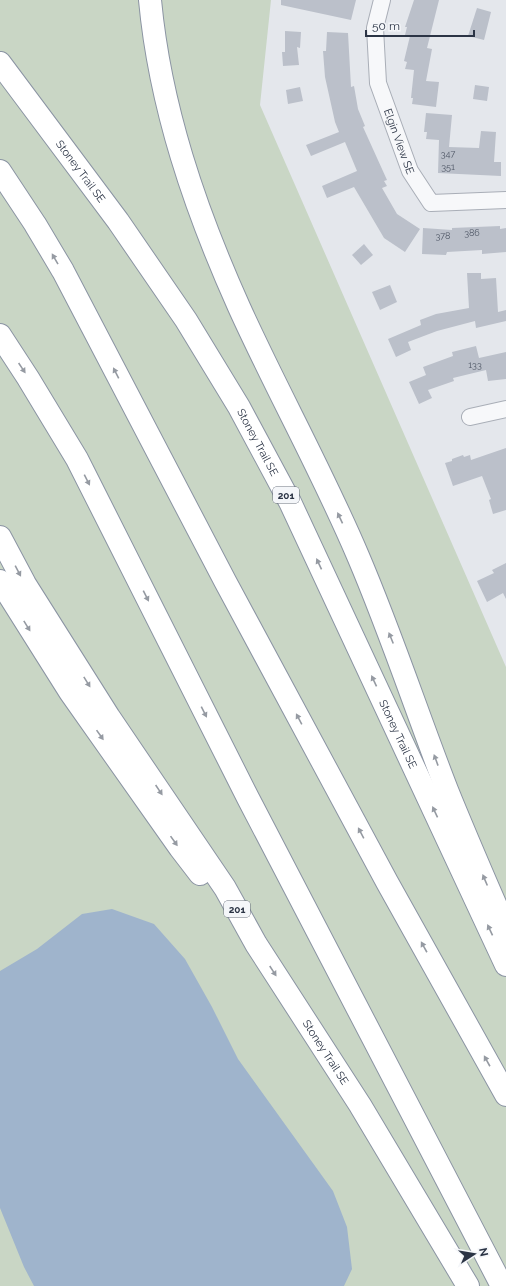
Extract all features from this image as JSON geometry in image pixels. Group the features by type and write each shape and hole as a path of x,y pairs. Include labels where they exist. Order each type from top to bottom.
{"highway":[{"path":"150,0 154,35 168,110 191,189 239,306 357,555 394,645 447,790 506,929"},
{"name":"Stoney Trail SE","path":"0,63 118,221 186,320 239,407 290,502 506,965"},
{"path":"0,171 35,224 63,271 380,868 506,1095"},
{"path":"0,335 28,378 77,460 248,798 502,1286"},
{"name":"Stoney Trail SE","path":"0,537 25,584 109,717 224,888 256,944 360,1105 468,1286"},
{"path":"0,581 70,692 180,848 256,944"}],"street":[{"name":"Elgin View SE","path":"382,0 375,28 378,83 410,171 430,203 506,200"},
{"path":"470,417 506,409"}],"green space":[{"path":"0,0 271,0 260,105 506,667 506,1286 0,1286"}],"water":[{"path":"112,909 154,924 185,959 212,1007 238,1059 333,1191 347,1227 352,1269 344,1286 34,1286 24,1267 0,1208 0,971 37,949 82,914"}],"building":[{"path":"281,0 356,0 351,20 281,5"},
{"path":"414,0 439,0 427,48 432,49 426,81 439,82 436,107 412,104 413,98 411,98 414,70 405,69 407,62 404,61 410,36 405,35 407,27 405,27"},
{"path":"477,8 491,12 484,40 468,36"},
{"path":"285,31 301,32 300,48 297,47 299,65 283,66 282,52 285,52"},
{"path":"327,32 348,33 351,87 354,86 358,109 365,126 363,127 387,180 384,181 387,186 382,188 397,214 420,229 405,252 384,238 354,187 327,198 322,186 357,171 345,142 311,156 306,145 339,132 335,122 325,77 323,51 326,51"},
{"path":"475,85 489,87 487,101 473,99"},
{"path":"300,87 303,101 288,104 286,90"},
{"path":"426,113 452,115 449,147 479,148 481,131 496,132 494,162 501,162 501,176 438,173 439,140 426,139 427,132 424,132"},
{"path":"500,226 500,229 506,228 506,252 482,254 482,250 447,252 446,255 422,254 423,228 452,230 452,228"},
{"path":"364,244 373,255 361,265 352,255"},
{"path":"467,273 481,273 481,279 496,278 498,312 506,310 506,321 476,328 475,321 437,331 408,342 411,350 396,357 388,339 421,325 420,320 436,314 469,308"},
{"path":"390,285 397,302 380,310 372,292"},
{"path":"476,346 479,358 506,352 506,379 488,381 486,370 453,378 454,381 428,390 432,398 419,404 409,382 426,375 423,367 453,356 452,352"},
{"path":"506,448 506,510 493,514 489,500 491,499 482,476 453,486 445,463 463,455 464,457 470,455 471,460"},
{"path":"506,563 506,599 503,593 487,602 477,581 494,573 492,570"}]}
